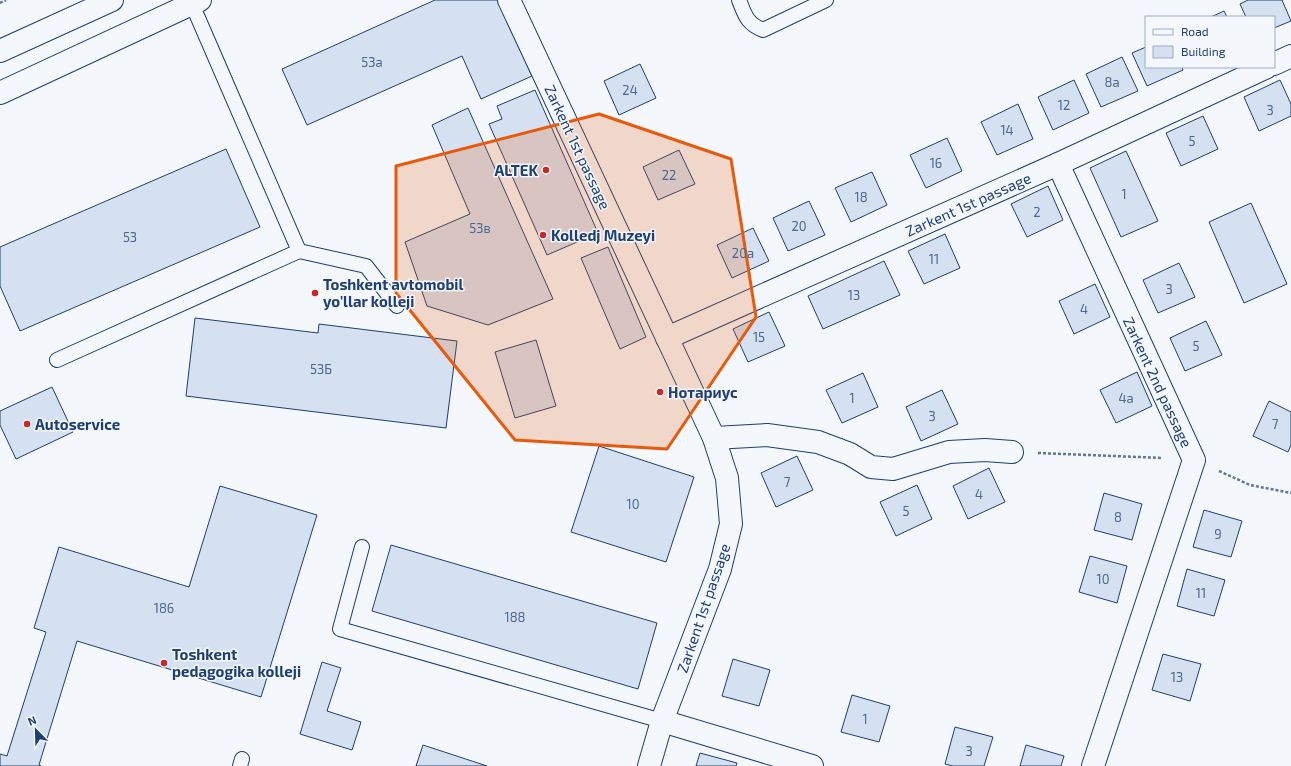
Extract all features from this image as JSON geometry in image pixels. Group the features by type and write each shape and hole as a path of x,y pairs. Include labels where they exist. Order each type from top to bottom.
{"street":[{"path":"0,51 112,0"},
{"name":"Zarkent 1st passage","path":"509,0 714,438 727,478 730,524 720,569 662,721 649,766"},
{"path":"0,93 196,2"},
{"path":"1275,64 1291,56"},
{"name":"Zarkent 1st passage","path":"667,338 1058,164 1265,68"},
{"name":"Zarkent 2nd passage","path":"1058,164 1194,460 1093,766"},
{"path":"714,438 767,435 818,442 850,454 871,468 893,469 950,452 985,450 1012,452"},
{"path":"662,721 812,766"}],"lane":[{"path":"739,0 747,19 754,27 763,30 826,0"},
{"path":"196,2 299,251"},
{"path":"57,360 299,251 366,266 397,306"},
{"path":"362,547 340,629 662,721"}],"path":[{"path":"0,3 6,0"},
{"path":"1012,452 1194,460 1250,486 1291,493"}],"highlighted area":[{"path":"599,114 731,159 756,317 667,449 515,440 396,293 396,166"}],"building":[{"path":"435,0 498,0 532,76 481,99 462,56 307,125 282,69"},
{"path":"1248,0 1282,0 1291,21 1275,28 1275,16 1246,16 1240,4"},
{"path":"1224,11 1226,16 1213,16"},
{"path":"1145,47 1145,68 1182,68 1183,70 1147,86 1132,53"},
{"path":"1122,57 1138,91 1101,107 1086,74"},
{"path":"640,64 656,98 619,115 604,81"},
{"path":"1074,80 1089,113 1053,130 1038,97"},
{"path":"1280,80 1291,104 1291,116 1259,131 1244,97"},
{"path":"535,90 598,233 547,255 489,124 502,119 497,106"},
{"path":"1018,104 1033,139 997,155 981,122"},
{"path":"468,108 553,299 488,325 427,306 405,242 470,214 432,125"},
{"path":"1203,116 1218,149 1181,166 1166,133"},
{"path":"947,138 962,171 926,188 910,155"},
{"path":"226,149 260,227 20,331 0,286 0,247"},
{"path":"679,150 695,184 658,200 643,167"},
{"path":"1126,151 1158,221 1121,237 1090,168"},
{"path":"872,172 887,205 851,222 835,188"},
{"path":"1048,186 1063,220 1027,237 1011,204"},
{"path":"809,201 825,235 788,251 773,218"},
{"path":"1251,203 1287,284 1244,303 1209,222"},
{"path":"753,228 769,261 732,278 717,245"},
{"path":"945,234 960,268 924,284 908,251"},
{"path":"608,247 646,337 620,349 581,258"},
{"path":"884,261 900,295 823,329 808,296"},
{"path":"1179,263 1195,297 1158,313 1143,280"},
{"path":"1095,284 1110,317 1074,334 1059,301"},
{"path":"769,312 785,346 748,362 733,329"},
{"path":"195,318 318,333 319,324 457,341 446,428 186,396"},
{"path":"1206,321 1222,355 1185,371 1170,338"},
{"path":"536,340 556,406 515,418 495,352"},
{"path":"1137,372 1152,406 1116,423 1100,390"},
{"path":"863,373 878,407 842,423 826,390"},
{"path":"52,387 73,432 16,459 0,425 0,411"},
{"path":"942,390 958,424 921,441 906,407"},
{"path":"1269,401 1291,412 1291,445 1288,452 1253,436"},
{"path":"599,446 694,477 666,562 571,532"},
{"path":"797,456 813,490 776,507 761,473"},
{"path":"989,468 1005,502 968,519 953,486"},
{"path":"917,485 932,519 896,536 880,502"},
{"path":"220,486 317,515 261,697 77,641 39,765 41,766 0,766 0,754 7,756 46,632 34,628 59,547 189,587"},
{"path":"1104,493 1142,504 1132,540 1094,530"},
{"path":"1204,510 1242,521 1231,557 1193,547"},
{"path":"391,545 657,623 638,689 372,611"},
{"path":"1090,556 1127,566 1117,603 1079,592"},
{"path":"1187,569 1225,580 1214,616 1177,606"},
{"path":"1163,654 1201,664 1190,701 1152,690"},
{"path":"733,659 770,670 759,706 722,696"},
{"path":"322,662 341,668 327,711 361,722 352,750 300,734"},
{"path":"852,695 890,706 879,742 841,732"},
{"path":"955,727 993,737 984,766 953,766 945,764"},
{"path":"423,745 487,766 416,766"},
{"path":"1026,745 1064,756 1061,766 1020,766"},
{"path":"700,753 737,763 736,766 696,766"}],"place":[{"name":"ALTEK","path":"546,170"},
{"name":"Kolledj Muzeyi","path":"543,235"},
{"name":"Toshkent avtomobil yo'llar kolleji","path":"315,293"},
{"name":"Нотариус","path":"660,392"},
{"name":"Autoservice","path":"27,424"},
{"name":"Toshkent pedagogika kolleji","path":"164,663"}]}
